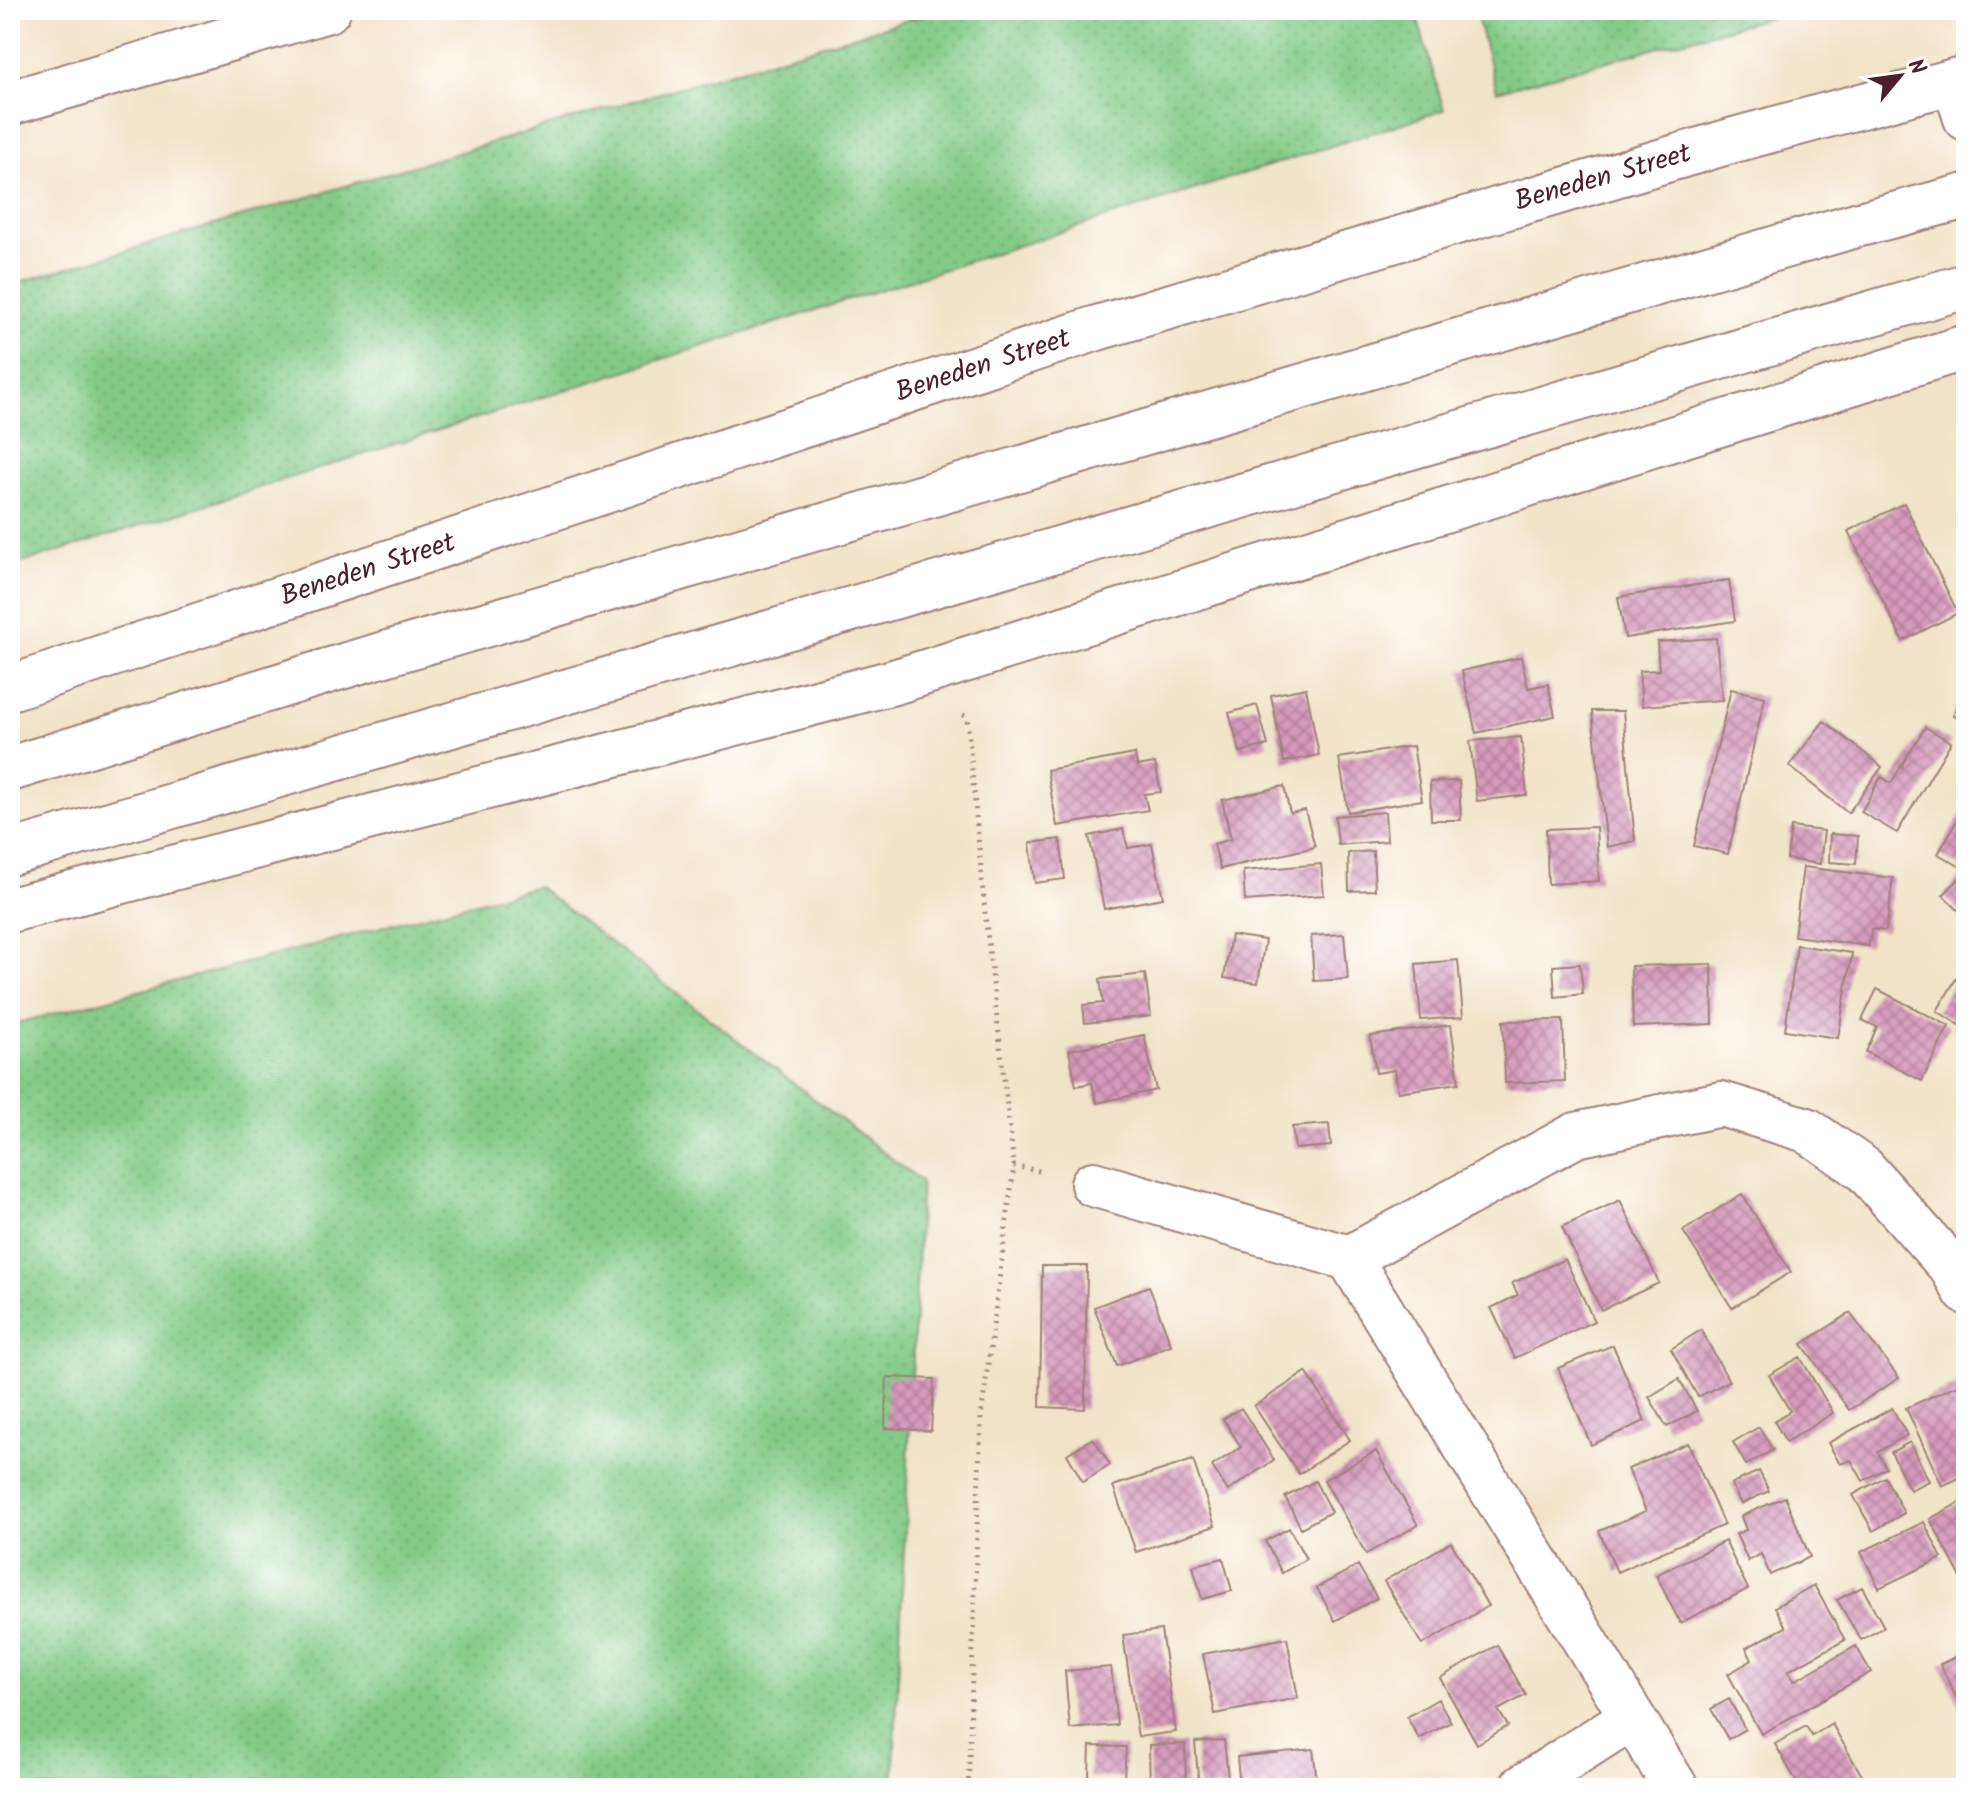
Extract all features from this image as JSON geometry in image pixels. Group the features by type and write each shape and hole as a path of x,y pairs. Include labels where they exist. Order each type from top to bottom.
{"main road":[{"path":"10,103 328,10"},
{"name":"Beneden Street","path":"10,688 1097,328 1734,140 1962,92"},
{"path":"10,769 377,656 1966,196"},
{"path":"10,853 1966,286"},
{"path":"10,910 894,682 1966,347"},
{"path":"1349,1258 1576,1135 1721,1104 1807,1130 1864,1169 1951,1267 1966,1292"},
{"path":"1093,1184 1349,1258 1676,1788"},
{"path":"1521,1788 1632,1717"}],"path":[{"path":"894,682 967,717 986,923 1014,1166 981,1418 968,1788"},
{"path":"1014,1166 1093,1184"}],"green space":[{"path":"941,10 1415,10 1444,110 10,567 10,285"},
{"path":"1475,10 1796,10 1497,91"},
{"path":"537,886 921,1181 893,1788 10,1788 10,1025"}],"building":[{"path":"1904,503 1958,613 1903,641 1848,531"},
{"path":"1729,580 1735,621 1625,638 1618,597"},
{"path":"1716,638 1722,700 1642,706 1639,671 1659,670 1657,642"},
{"path":"1521,657 1528,688 1548,684 1555,716 1476,733 1462,671"},
{"path":"1306,688 1319,755 1284,762 1271,695"},
{"path":"1963,688 1966,689 1966,720 1953,715"},
{"path":"1731,689 1765,697 1728,854 1694,846"},
{"path":"1257,705 1268,745 1240,752 1229,713"},
{"path":"1592,711 1623,711 1635,841 1607,847"},
{"path":"1824,721 1882,767 1848,813 1789,766"},
{"path":"1925,727 1951,742 1897,833 1861,812 1881,777 1891,783"},
{"path":"1521,737 1527,795 1477,801 1470,741"},
{"path":"1413,746 1422,800 1348,812 1339,758"},
{"path":"1135,754 1137,766 1155,763 1161,792 1144,794 1148,810 1057,826 1047,770"},
{"path":"1459,781 1461,820 1431,820 1430,782"},
{"path":"1284,786 1290,813 1305,810 1315,847 1220,869 1214,844 1231,839 1222,800"},
{"path":"1966,805 1966,866 1964,869 1938,854"},
{"path":"1385,812 1387,841 1338,845 1335,816"},
{"path":"1596,827 1599,881 1548,884 1546,829"},
{"path":"1791,827 1824,831 1820,864 1787,859"},
{"path":"1123,829 1128,848 1152,844 1163,898 1104,909 1089,836"},
{"path":"1830,834 1858,836 1856,864 1829,862"},
{"path":"1060,839 1065,879 1035,883 1030,843"},
{"path":"1373,851 1375,890 1349,891 1348,853"},
{"path":"1321,864 1324,895 1245,901 1243,871"},
{"path":"1803,867 1893,878 1886,931 1871,929 1869,946 1794,936"},
{"path":"1963,875 1966,878 1966,918 1943,895"},
{"path":"1344,934 1348,979 1314,981 1311,936"},
{"path":"1231,935 1265,940 1258,983 1224,978"},
{"path":"1797,945 1852,953 1838,1038 1785,1030"},
{"path":"1458,960 1463,1017 1421,1020 1416,964"},
{"path":"1580,964 1583,994 1555,997 1553,966"},
{"path":"1712,964 1713,1024 1633,1027 1631,966"},
{"path":"1145,974 1151,1016 1085,1023 1083,1005 1103,1003 1100,979"},
{"path":"1956,979 1966,986 1964,1028 1937,1011"},
{"path":"1877,989 1949,1026 1922,1081 1866,1052 1877,1027 1862,1020"},
{"path":"1563,1020 1565,1081 1505,1083 1503,1021"},
{"path":"1451,1025 1459,1083 1398,1092 1395,1070 1376,1073 1370,1036"},
{"path":"1144,1035 1156,1090 1097,1103 1092,1083 1076,1086 1069,1050"},
{"path":"1329,1124 1331,1146 1295,1149 1292,1127"},
{"path":"1742,1194 1791,1272 1732,1308 1683,1231"},
{"path":"1620,1200 1659,1283 1601,1310 1562,1227"},
{"path":"1565,1259 1594,1321 1515,1358 1491,1308 1518,1295 1512,1283"},
{"path":"1042,1266 1087,1266 1085,1409 1040,1407"},
{"path":"1149,1286 1171,1345 1117,1366 1094,1307"},
{"path":"1850,1313 1899,1378 1849,1410 1802,1344"},
{"path":"1701,1330 1729,1381 1698,1397 1671,1349"},
{"path":"1613,1345 1645,1421 1591,1445 1558,1368"},
{"path":"1800,1357 1833,1413 1786,1442 1774,1421 1790,1411 1769,1375"},
{"path":"1306,1372 1350,1440 1299,1474 1254,1406"},
{"path":"887,1377 934,1379 931,1431 885,1428"},
{"path":"1679,1379 1697,1411 1667,1427 1649,1397"},
{"path":"1957,1385 1966,1404 1966,1475 1942,1486 1906,1408"},
{"path":"1241,1408 1274,1460 1228,1491 1212,1466 1241,1447 1223,1419"},
{"path":"1892,1408 1907,1435 1878,1452 1886,1468 1863,1481 1851,1460 1840,1464 1828,1443"},
{"path":"1759,1427 1773,1450 1746,1465 1733,1442"},
{"path":"1093,1438 1110,1465 1083,1482 1067,1454"},
{"path":"1910,1442 1929,1481 1910,1490 1891,1452"},
{"path":"1688,1443 1724,1525 1617,1572 1599,1531 1646,1511 1628,1469"},
{"path":"1376,1451 1418,1525 1366,1554 1324,1480"},
{"path":"1193,1460 1215,1526 1136,1552 1113,1486"},
{"path":"1759,1471 1769,1491 1741,1504 1731,1484"},
{"path":"1885,1477 1904,1513 1873,1531 1853,1495"},
{"path":"1315,1481 1331,1512 1301,1528 1285,1497"},
{"path":"1785,1497 1810,1557 1770,1575 1761,1554 1748,1561 1736,1534 1746,1530 1741,1516"},
{"path":"1966,1499 1966,1587 1930,1519"},
{"path":"1924,1522 1942,1558 1879,1588 1861,1552"},
{"path":"1289,1528 1306,1559 1282,1573 1265,1541"},
{"path":"1725,1541 1748,1589 1680,1623 1656,1575"},
{"path":"1451,1542 1488,1606 1422,1645 1384,1581"},
{"path":"1223,1558 1232,1591 1202,1599 1193,1566"},
{"path":"1358,1565 1377,1598 1335,1621 1317,1588"},
{"path":"1814,1585 1845,1640 1788,1671 1794,1681 1856,1646 1871,1672 1761,1734 1728,1674 1752,1660 1746,1648 1786,1627 1775,1607"},
{"path":"1862,1587 1884,1627 1861,1640 1837,1600"},
{"path":"1161,1630 1176,1732 1138,1737 1123,1635"},
{"path":"1287,1638 1298,1698 1215,1714 1203,1654"},
{"path":"1497,1645 1526,1695 1498,1710 1508,1726 1477,1744 1440,1678"},
{"path":"1966,1652 1966,1705 1961,1708 1940,1664"},
{"path":"1111,1667 1117,1725 1070,1729 1065,1671"},
{"path":"1438,1699 1451,1722 1419,1739 1407,1717"},
{"path":"1729,1699 1745,1729 1728,1739 1711,1709"},
{"path":"1832,1724 1869,1788 1800,1788 1775,1744 1806,1726 1812,1736"},
{"path":"1224,1740 1229,1787 1199,1788 1195,1742"},
{"path":"1185,1744 1186,1788 1150,1788 1149,1745"},
{"path":"1090,1746 1126,1747 1124,1778 1089,1777"},
{"path":"1313,1749 1318,1788 1240,1788 1237,1757"}]}
